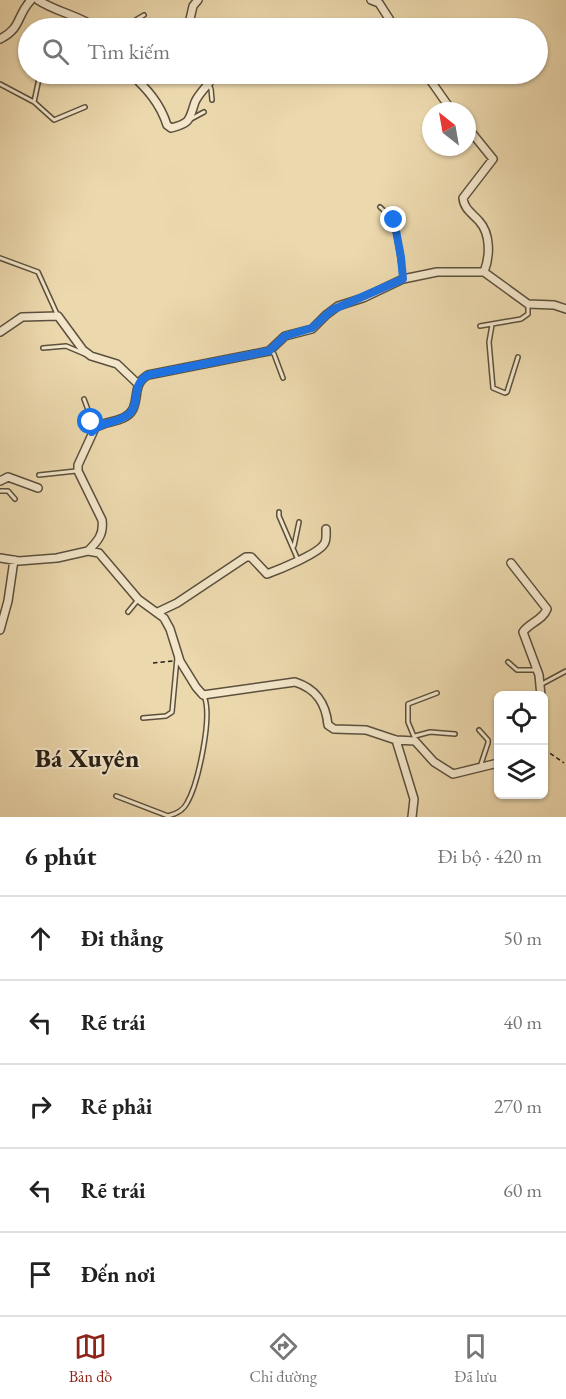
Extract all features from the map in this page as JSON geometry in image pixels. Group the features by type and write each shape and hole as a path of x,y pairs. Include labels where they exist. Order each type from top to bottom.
{"street":[{"path":"19,18 31,0"},
{"path":"38,0 56,11 75,18"},
{"path":"190,18 193,6 198,0"},
{"path":"371,0 379,3 389,18"},
{"path":"0,39 15,30 18,21"},
{"path":"142,84 159,104 168,127 184,125 189,120 195,101 207,84"},
{"path":"433,84 446,102"},
{"path":"476,138 493,159 463,198 464,205 484,227 487,237 489,250 484,272"},
{"path":"88,551 98,541 103,527 102,520 78,471 79,459 92,432 99,425 119,420 129,414 133,408 138,384 148,375 269,351 285,336 312,328 332,310 403,279 449,271 484,272 528,304 554,305 566,309"},
{"path":"0,332 22,318 58,316 77,345 91,356 117,364 138,384"},
{"path":"0,481 8,477 38,488"},
{"path":"158,612 177,603 246,557 252,557 267,574 298,560 323,546 326,542 326,530"},
{"path":"0,558 50,559 88,551 104,556 138,599 158,612 168,623 177,658 203,695 295,682 306,687 322,701 330,728 366,730 396,740 415,739 434,762 453,774 494,764"},
{"path":"0,630 14,560"},
{"path":"511,563 547,609 544,615 523,632 537,670 541,691"},
{"path":"396,740 414,799 412,817"}],"lane":[{"path":"139,18 144,15"},
{"path":"0,84 34,102 54,120 85,107"},
{"path":"34,102 38,84"},
{"path":"209,84 212,89 212,100"},
{"path":"189,120 204,112"},
{"path":"380,207 394,220 403,279"},
{"path":"0,258 38,272 58,316"},
{"path":"480,326 521,319 528,314 528,304"},
{"path":"492,325 489,342 493,388 507,392 518,357"},
{"path":"43,348 66,346 91,356"},
{"path":"269,351 274,354 283,378"},
{"path":"84,399 91,418 92,432"},
{"path":"39,475 78,471"},
{"path":"0,491 8,490 15,500"},
{"path":"279,512 298,560"},
{"path":"294,548 299,522"},
{"path":"128,612 138,599"},
{"path":"143,718 166,716 172,712 177,658"},
{"path":"508,662 517,670 537,670"},
{"path":"540,685 566,670"},
{"path":"437,693 408,704 408,722 415,739 430,732 455,734"},
{"path":"116,796 168,816 181,810 187,803 194,786 203,751 207,717 206,701 203,695"},
{"path":"479,730 488,743 479,769"}],"path":[{"path":"153,663 177,658"},
{"path":"548,752 564,763"}],"district":[{"name":"Bá Xuyên","path":"87,758"}],"route":[{"path":"91,422 92,432 99,425 119,420 129,414 133,408 138,384 148,375 269,351 285,336 308,331 338,306 363,298 403,279 394,220"}]}
